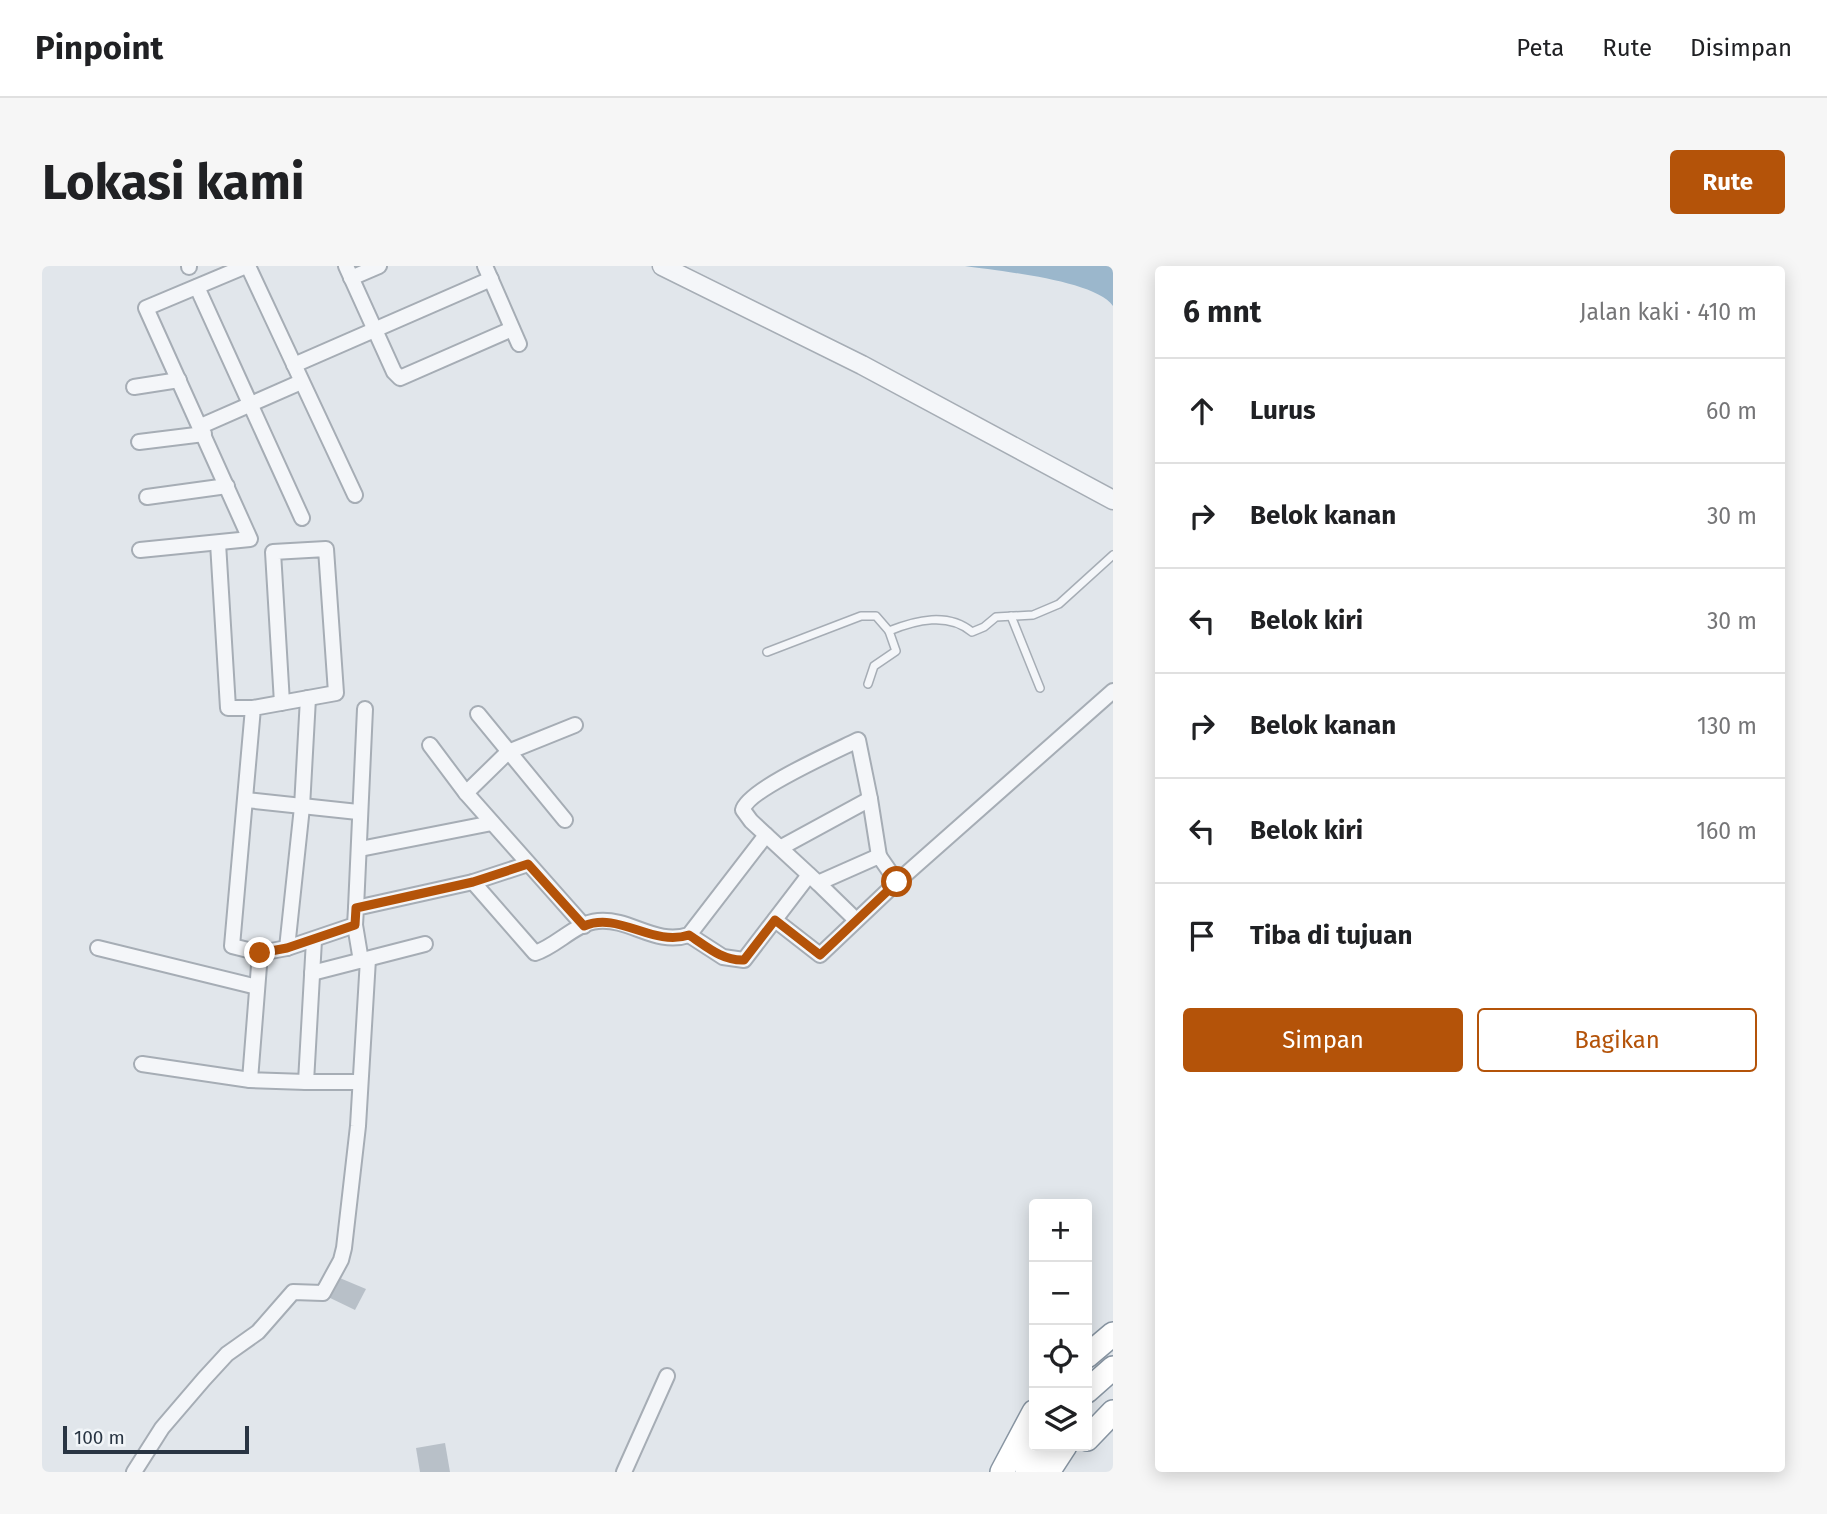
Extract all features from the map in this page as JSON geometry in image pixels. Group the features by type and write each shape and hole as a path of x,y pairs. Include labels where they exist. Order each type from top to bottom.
{"highway":[{"path":"1092,1352 1113,1334"},
{"path":"1090,1388 1113,1368"},
{"path":"1092,1413 1113,1394"},
{"path":"1092,1433 1113,1412"},
{"path":"1002,1472 1029,1421"},
{"path":"1027,1472 1038,1451"},
{"path":"1048,1472 1062,1451"},
{"path":"1064,1472 1077,1451"}],"street":[{"path":"140,551 250,539 146,308 247,266 355,495"},
{"path":"379,266 349,272 394,372 404,378 512,328"},
{"path":"662,266 862,365 1113,500"},
{"path":"294,365 374,331 488,272 519,344"},
{"path":"197,287 302,518"},
{"path":"134,387 180,380"},
{"path":"139,442 202,430 251,404 302,382"},
{"path":"147,497 227,486"},
{"path":"218,544 228,708 253,708 282,703 336,693 326,549 273,552 282,703"},
{"path":"775,920 820,955 897,882 1113,691"},
{"path":"287,948 302,807 308,698"},
{"path":"253,708 232,946 260,953 287,948 355,925"},
{"path":"134,1472 166,1424 228,1354 258,1332 293,1292 323,1293 342,1254 360,1082 365,960 355,925 360,849 358,812 365,709"},
{"path":"478,714 565,820"},
{"path":"466,793 508,752 575,725"},
{"path":"856,920 751,821 743,810 744,805 759,792 858,740 879,856 897,882"},
{"path":"430,745 466,793 584,926"},
{"path":"780,848 870,799"},
{"path":"246,800 358,812"},
{"path":"360,849 492,823"},
{"path":"689,935 766,835"},
{"path":"473,882 535,953 584,926 604,921 665,939 689,935 723,957 744,960 775,920 814,879 879,856"},
{"path":"356,908 473,882 528,864"},
{"path":"306,1082 314,940"},
{"path":"312,973 425,944"},
{"path":"98,947 257,988"},
{"path":"250,1080 260,953"},
{"path":"142,1064 250,1080 360,1082"},
{"path":"624,1472 667,1376"}],"lane":[{"path":"889,631 922,621 940,620 962,624 972,632 977,632 996,617 1033,615 1059,604 1113,555"},
{"path":"1011,615 1040,688"},
{"path":"767,652 861,616 876,616 889,631 896,651 874,666 868,684"}],"water":[{"path":"965,266 1113,266 1113,306 1087,289 1067,283"}],"building":[{"path":"335,1276 366,1289 355,1310 324,1295"},
{"path":"445,1443 450,1472 420,1472 416,1448"}],"route":[{"path":"260,953 287,948 355,925 356,908 473,882 528,864 584,926 604,921 652,937 678,939 689,935 723,957 744,960 775,920 820,955 897,882"}]}
